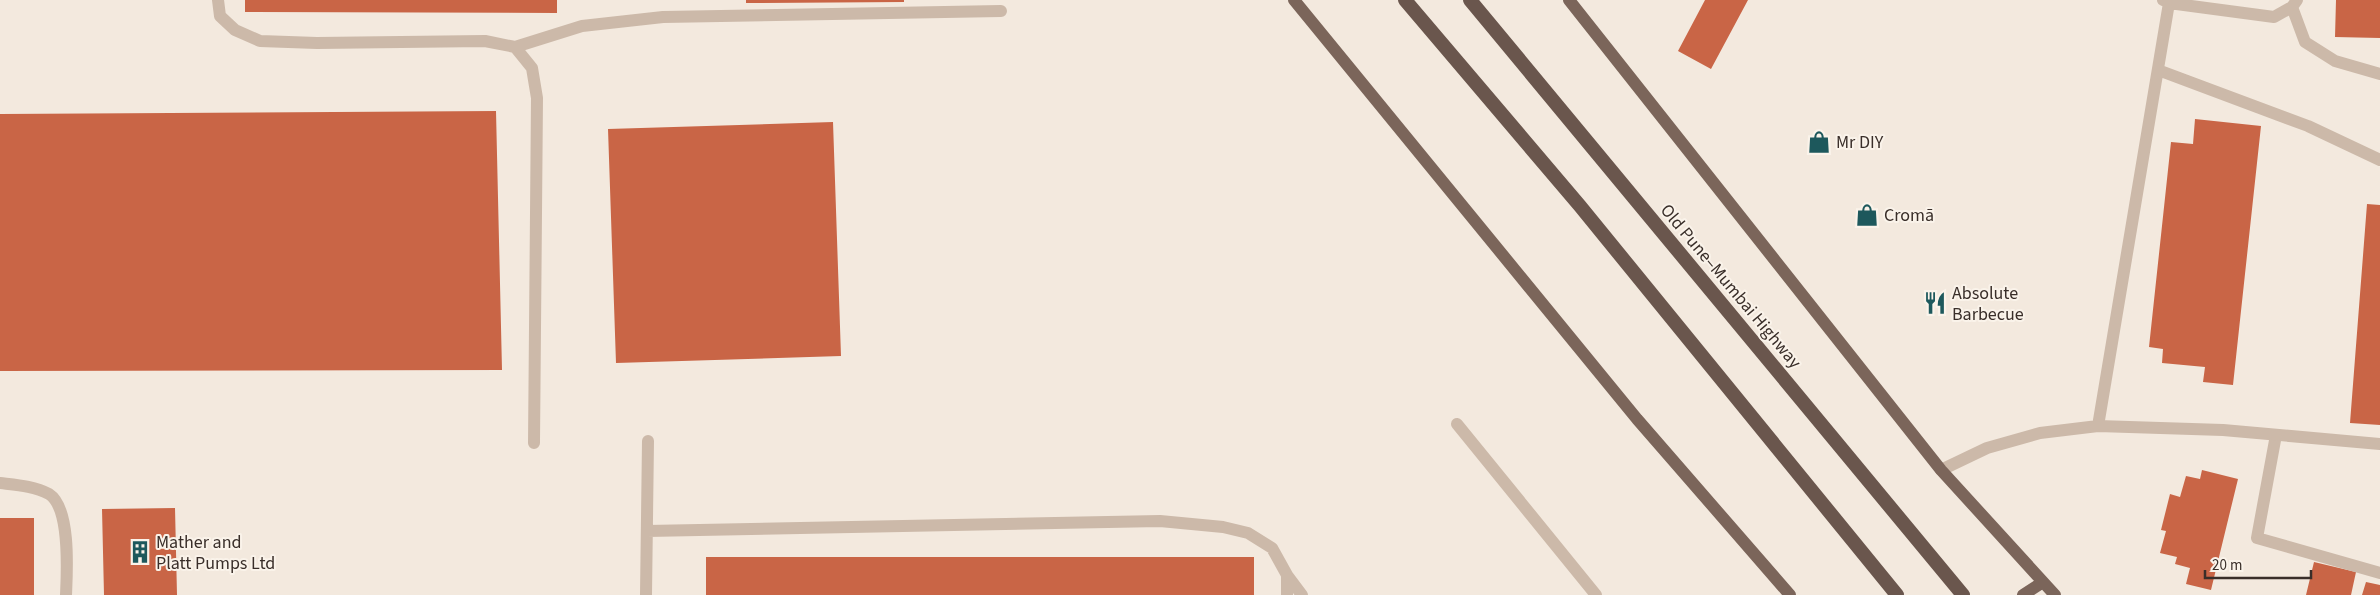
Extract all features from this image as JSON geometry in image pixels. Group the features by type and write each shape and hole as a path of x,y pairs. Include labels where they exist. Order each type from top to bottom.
{"highway":[{"path":"1404,0 1580,206 1897,595"},
{"name":"Old Pune–Mumbai Highway","path":"1470,0 1963,595"}],"main road":[{"path":"1294,0 1637,419 1790,595"},
{"path":"1569,0 1941,470 2054,595"},
{"path":"2023,595 2043,582"}],"street":[{"path":"218,0 220,16 234,30 260,41 317,43 485,41 515,47 582,26 663,18 1001,11"},
{"path":"2098,426 2158,70 2166,1 2221,5 2274,18 2295,3 2305,42 2335,61 2380,74"},
{"path":"515,47 532,68 537,98 534,444"},
{"path":"2158,70 2308,126 2380,160"},
{"path":"1457,424 1596,595"},
{"path":"1941,470 1987,448 2040,433 2098,426 2223,430 2380,444"},
{"path":"2276,435 2256,538 2380,573"},
{"path":"646,595 648,441"},
{"path":"0,483 26,486 51,495 64,516 67,562 66,595"},
{"path":"647,531 1160,521 1223,527 1248,533 1272,548 1287,575 1302,595"},
{"path":"1287,575 1287,595"}],"building":[{"path":"245,0 557,0 557,13 245,12"},
{"path":"746,0 904,0 904,2 746,3"},
{"path":"1705,0 1748,0 1711,69 1678,51"},
{"path":"2336,0 2380,0 2380,38 2335,37"},
{"path":"496,111 502,370 0,371 0,114"},
{"path":"2195,119 2261,126 2233,385 2203,382 2205,367 2162,363 2163,349 2149,347 2171,142 2193,144"},
{"path":"833,122 841,356 616,363 608,129"},
{"path":"2367,204 2380,205 2380,425 2350,423"},
{"path":"2202,470 2238,479 2211,590 2186,584 2190,568 2175,564 2177,557 2160,553 2166,531 2161,530 2170,494 2180,497 2186,476 2200,479"},
{"name":"Mather and Platt Pumps Ltd","path":"175,508 177,595 104,595 102,509"},
{"path":"0,518 34,518 34,595 0,595"},
{"path":"706,557 1254,557 1254,595 706,595"},
{"path":"2314,562 2356,572 2351,595 2306,595"},
{"path":"2366,582 2380,585 2380,595 2362,595"}],"place":[{"name":"Mr DIY","path":"1819,142"},
{"name":"Cromā","path":"1867,215"},
{"name":"Absolute Barbecue","path":"1935,303"},
{"name":"Mather and Platt Pumps Ltd","path":"140,552"}]}
